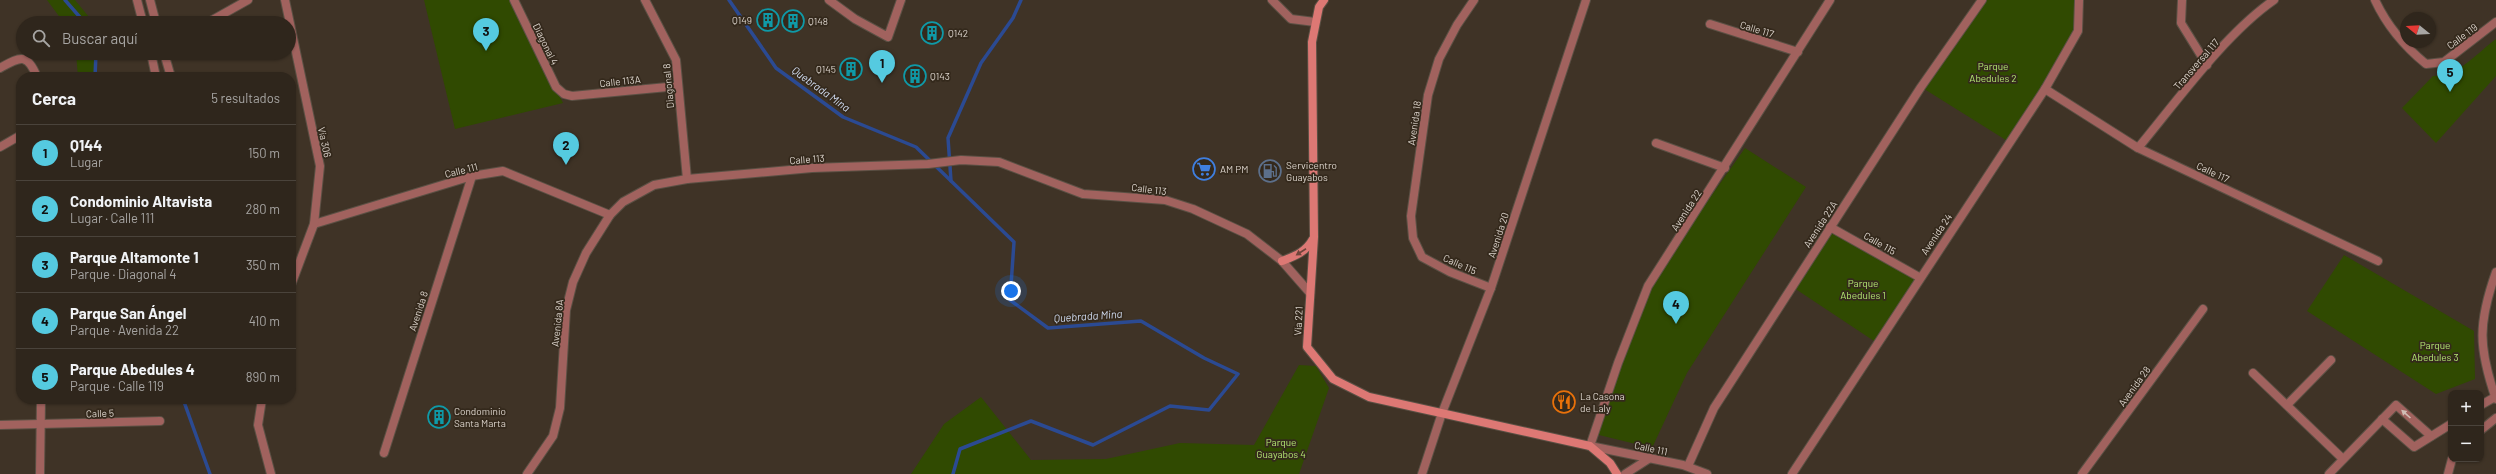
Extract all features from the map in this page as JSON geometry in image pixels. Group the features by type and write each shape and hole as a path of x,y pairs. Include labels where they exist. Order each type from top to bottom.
{"main road":[{"name":"Vía 221","path":"1324,0 1315,22 1312,42 1314,236 1307,347 1333,378 1369,397 1590,446 1610,463 1617,474"},
{"path":"1282,261 1299,254 1309,246 1314,236"}],"street":[{"path":"136,0 141,16"},
{"path":"150,0 154,16"},
{"path":"219,16 248,0"},
{"name":"Vía 306","path":"285,0 288,16"},
{"name":"Diagonal 4","path":"514,0 556,87 564,94"},
{"name":"Diagonal 8","path":"645,0 676,60 687,178"},
{"path":"829,0 855,19 888,37 901,0"},
{"path":"1272,0 1291,19 1315,22"},
{"name":"Avenida 18","path":"1422,257 1413,238 1411,216 1428,95 1439,59 1456,26 1474,0"},
{"name":"Avenida 20","path":"1422,474 1442,413 1491,288 1586,0"},
{"name":"Avenida 22","path":"1590,446 1618,362 1648,286 1725,168 1830,0"},
{"name":"Avenida 22A","path":"1688,466 1714,408 1830,227 1982,0"},
{"name":"Avenida 24","path":"1792,474 1919,278 2045,89 2078,31 2079,0"},
{"path":"2182,0 2181,23 2207,65"},
{"name":"Transversal 117","path":"2138,148 2207,65 2259,10 2274,0"},
{"name":"Calle 119","path":"2375,0 2384,20 2407,49 2426,64 2444,62 2496,22"},
{"name":"Calle 117","path":"1710,24 1798,52"},
{"name":"Vía 306","path":"296,52 320,166 314,224 296,272"},
{"path":"0,68 16,60"},
{"path":"27,60 32,64 35,72"},
{"path":"152,60 155,72"},
{"path":"166,60 170,72"},
{"name":"Calle 113A","path":"564,94 572,96 678,86"},
{"name":"Calle 117","path":"2045,89 2138,148 2378,261"},
{"path":"0,147 16,138"},
{"path":"1656,143 1725,168"},
{"name":"Calle 113","path":"687,178 812,168 928,164 961,160 1010,164 1059,186 1083,194 1139,197 1172,202 1193,209 1247,234 1282,261 1310,293"},
{"name":"Calle 111","path":"314,224 472,176 503,171 610,215"},
{"name":"Avenida 8","path":"384,453 472,176"},
{"name":"Avenida 8A","path":"527,474 553,436 560,408 566,310 573,282 586,253 610,215 623,202 654,185 687,178"},
{"name":"Calle 115","path":"1830,227 1919,278"},
{"name":"Calle 115","path":"1422,257 1450,272 1491,288"},
{"path":"2484,404 2496,398 2487,372 2481,338 2485,304 2496,272"},
{"name":"Avenida 28","path":"2082,474 2203,309"},
{"path":"2287,405 2331,360"},
{"path":"2253,373 2343,459"},
{"path":"40,474 41,404"},
{"path":"261,404 258,424 271,474"},
{"path":"2329,474 2396,405 2431,436"},
{"path":"2484,428 2496,418"},
{"path":"2382,420 2414,446 2448,426"},
{"name":"Calle 5","path":"0,425 40,426 160,421"},
{"name":"Calle 111","path":"1590,446 1688,466 1707,474"},
{"path":"1625,474 1650,458"},
{"path":"2448,474 2451,462"}],"green space":[{"path":"47,0 75,0 88,16 59,16"},
{"path":"424,0 511,0 563,103 455,129"},
{"name":"Parque Abedules 2","path":"1982,0 2079,0 2078,31 2009,142 1921,87"},
{"path":"2496,39 2496,76 2436,143 2402,108 2433,76 2442,75 2459,68"},
{"path":"77,60 94,60 96,72 78,72"},
{"path":"1745,148 1806,187 1687,373 1652,448 1595,434 1648,286"},
{"name":"Parque Abedules 1","path":"1830,227 1919,277 1877,343 1791,286"},
{"name":"Parque Abedules 3","path":"2344,255 2474,331 2475,379 2436,394 2307,311"},
{"name":"Parque Guayabos 4","path":"1299,365 1316,366 1329,388 1299,474 911,474 944,424 981,397 1031,460 1106,459 1180,443 1254,445"}],"waterway":[{"path":"65,0 79,16"},
{"name":"Quebrada Mina","path":"729,0 776,68 843,117 916,147 1014,242 1010,300 1048,328 1141,321 1204,358 1238,374 1209,410 1170,406 1093,445 1031,421 960,449 953,474"},
{"path":"951,181 948,138 981,63 1013,18 1021,0"},
{"path":"95,72 96,60"},
{"path":"185,404 210,474"}],"place":[{"name":"Q149","path":"768,20"},
{"name":"Q148","path":"793,21"},
{"name":"Q142","path":"932,33"},
{"name":"Parque Altamonte 1","path":"486,51"},
{"name":"Q145","path":"851,69"},
{"name":"Q143","path":"915,76"},
{"name":"Q144","path":"882,83"},
{"name":"Parque Abedules 4","path":"2450,92"},
{"name":"Condominio Altavista","path":"566,165"},
{"name":"AM PM","path":"1204,169"},
{"name":"Servicentro Guayabos","path":"1270,171"},
{"name":"Parque San Ángel","path":"1676,324"},
{"name":"La Casona de Laly","path":"1564,402"},
{"name":"Condominio Santa Marta","path":"439,417"}]}
